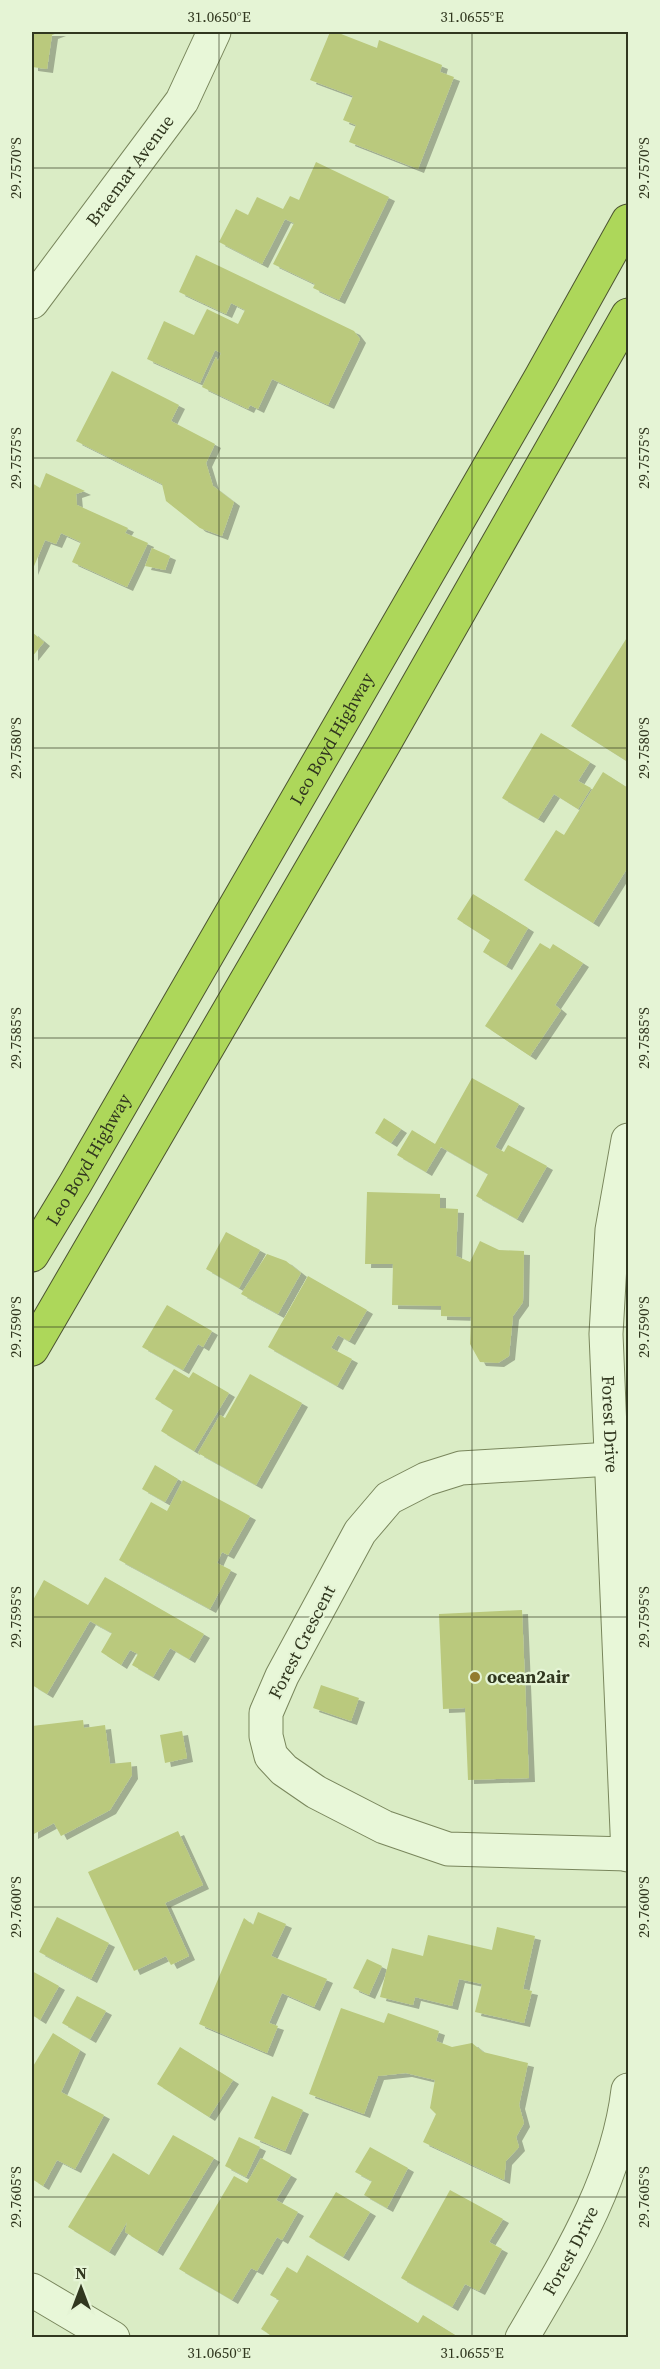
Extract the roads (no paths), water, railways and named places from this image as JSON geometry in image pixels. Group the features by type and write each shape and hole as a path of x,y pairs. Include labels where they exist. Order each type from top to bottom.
{"highway":[{"name":"Leo Boyd Highway","path":"32,1255 411,604 628,221"},
{"path":"32,1349 384,744 628,315"}],"street":[{"name":"Braemar Avenue","path":"32,302 182,101 214,32"},
{"name":"Forest Drive","path":"628,1140 612,1230 606,1334 628,1855"},
{"name":"Forest Crescent","path":"611,1460 460,1468 426,1479 389,1498 360,1532 282,1676 266,1713 266,1736 271,1756 284,1770 316,1792 384,1827 448,1849 628,1855"},
{"name":"Forest Drive","path":"522,2337 567,2262 598,2200 626,2110 628,2090"},
{"path":"32,2290 113,2337"}],"place":[{"name":"ocean2air","path":"475,1677"}]}
